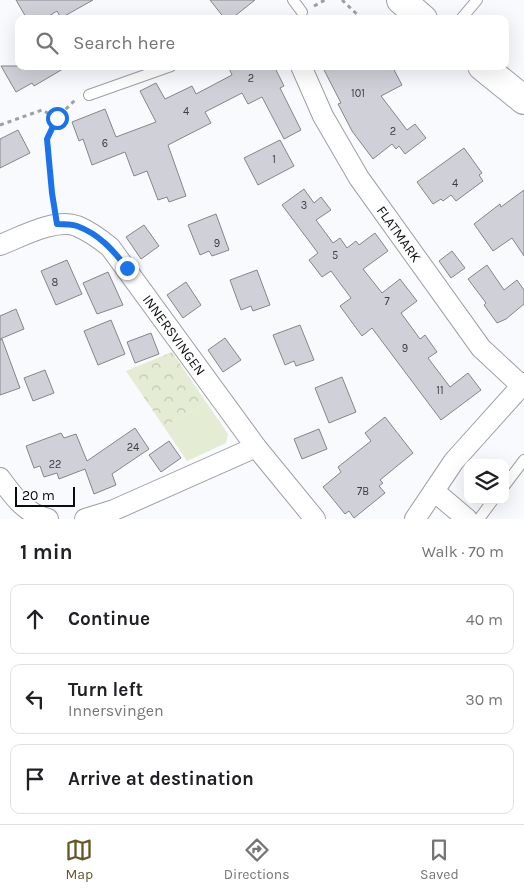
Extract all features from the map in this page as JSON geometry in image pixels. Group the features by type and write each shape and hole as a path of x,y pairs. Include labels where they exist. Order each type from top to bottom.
{"main road":[{"path":"487,70 524,100"}],"street":[{"name":"FLATMARK","path":"303,70 323,116 359,178 481,348 523,385"},
{"path":"0,245 57,224"},
{"name":"INNERSVINGEN","path":"57,224 76,226 110,246 256,448 315,519"},
{"path":"415,519 454,461 523,385"},
{"path":"85,519 114,510 256,448"},
{"path":"0,478 14,498 34,515 48,519"},
{"path":"434,490 467,519"}],"lane":[{"path":"293,0 302,12"},
{"path":"464,15 477,0"},
{"path":"89,95 160,70"},
{"path":"509,480 524,460"},
{"path":"479,519 491,504"}],"path":[{"path":"342,0 358,15"},
{"path":"57,224 47,139 57,118 73,102 89,95"},
{"path":"0,125 42,110 57,118"}],"green space":[{"path":"172,352 206,402 164,427 126,371"},
{"path":"206,402 228,434 226,443 187,461 164,427"}],"building":[{"path":"16,0 93,0 66,15 59,15 57,11 50,15 25,15"},
{"path":"210,0 255,0 236,15 222,15"},
{"path":"1,66 15,66 15,70 61,70 34,86 32,83 16,92"},
{"path":"230,70 276,70 284,86 280,88 301,130 284,139 262,97 248,104 242,93 205,112 211,123 168,145 186,196 169,202 167,197 158,200 147,171 134,176 125,152 92,165 83,139 79,141 72,122 105,109 116,137 156,122 140,91 156,83 165,99 192,86 196,94 232,75"},
{"path":"324,70 394,70 402,85 381,96 407,130 415,124 426,138 405,154 399,146 396,149 392,144 373,159 352,131 338,104 341,103"},
{"path":"18,130 30,153 0,168 0,139"},
{"path":"280,140 294,166 258,185 244,158"},
{"path":"464,148 482,173 479,175 483,181 456,201 451,195 443,201 441,199 433,204 417,182"},
{"path":"304,189 314,203 321,197 331,210 316,220 333,243 340,238 347,248 356,241 359,245 375,233 388,251 363,269 382,293 400,279 417,301 401,313 420,339 425,335 437,352 428,358 450,387 468,373 481,390 441,420 372,328 362,336 340,306 351,298 331,271 322,277 309,260 318,253 282,205"},
{"path":"524,190 524,256 512,238 493,251 474,224 500,204 501,207"},
{"path":"216,214 229,250 212,256 209,251 200,255 188,225"},
{"path":"144,225 159,246 141,259 126,237"},
{"path":"452,251 465,268 451,278 439,261"},
{"path":"67,260 82,294 56,305 41,271"},
{"path":"487,265 504,290 517,280 524,290 524,304 506,319 497,323 484,305 486,303 468,279"},
{"path":"257,270 270,305 253,311 251,306 241,310 230,280"},
{"path":"108,272 123,305 97,314 83,283"},
{"path":"186,282 201,305 183,318 167,295"},
{"path":"16,309 24,329 0,339 0,316"},
{"path":"111,320 125,354 98,365 84,331"},
{"path":"300,325 314,360 296,366 294,361 285,365 273,335"},
{"path":"151,333 159,354 135,363 127,342"},
{"path":"225,338 241,360 223,372 208,350"},
{"path":"2,339 20,388 0,395 0,340"},
{"path":"45,370 54,393 33,401 24,378"},
{"path":"342,377 356,412 329,423 315,388"},
{"path":"385,417 413,453 380,480 383,483 379,486 385,493 354,518 349,511 345,514 323,487 341,472 338,467 371,441 365,433"},
{"path":"135,428 149,449 112,474 116,485 94,494 85,469 59,479 57,473 44,477 40,466 34,468 26,446 61,433 64,438 76,434 87,461"},
{"path":"319,429 327,449 302,459 294,439"},
{"path":"169,441 181,458 161,472 149,455"}],"route":[{"path":"57,118 47,139 57,224 76,226 92,234 110,246 127,268"}]}
